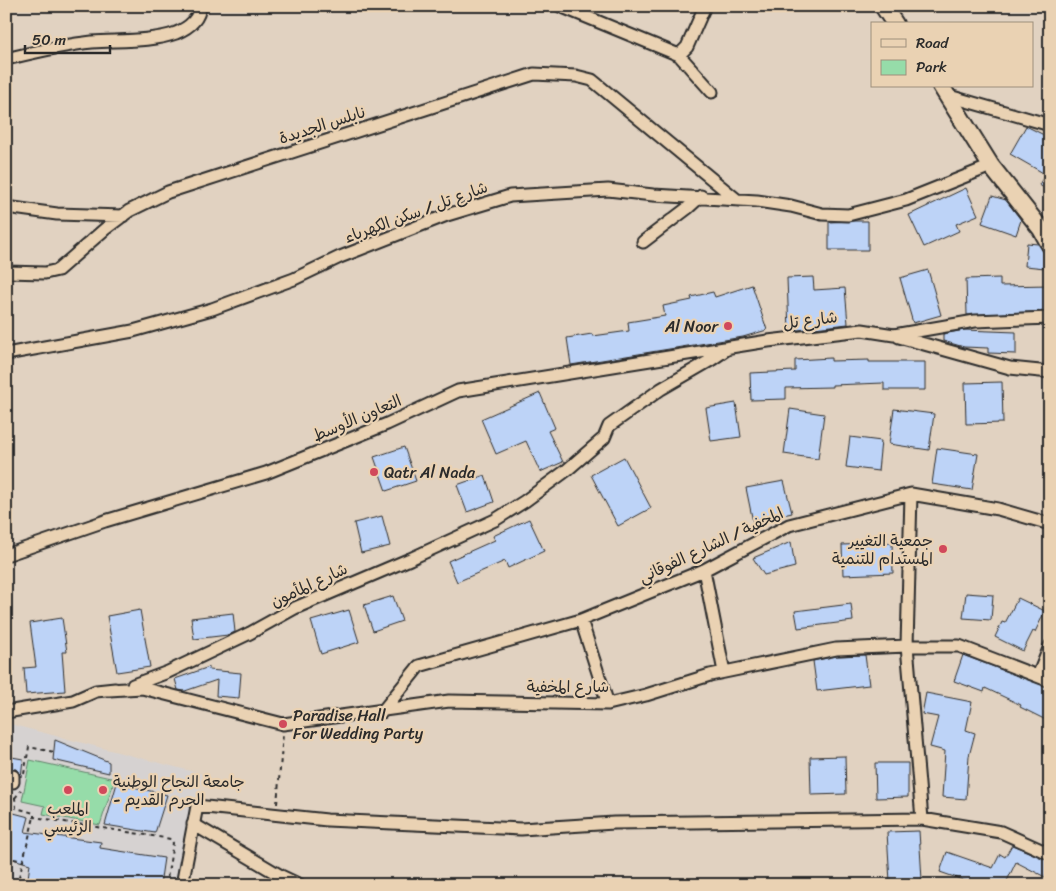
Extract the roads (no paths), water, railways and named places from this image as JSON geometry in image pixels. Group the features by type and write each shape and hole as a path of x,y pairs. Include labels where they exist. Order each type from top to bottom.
{"street":[{"path":"6,59 66,46 173,34 194,21 199,14 200,6"},
{"path":"560,6 678,55 712,92"},
{"path":"678,55 687,47 705,6"},
{"path":"882,6 894,22"},
{"name":"نابلس الجديدة","path":"6,272 45,273 58,270 129,211 168,192 534,74 576,76 592,80 736,199"},
{"path":"945,91 1050,125"},
{"path":"945,91 991,166 1041,228 1050,244"},
{"name":"شارع تل / سكن الكهرباء","path":"6,354 114,335 169,322 212,309 294,279 340,257 446,215 510,196 608,190 653,195 736,199 791,206 822,214 848,215 906,200 991,166"},
{"path":"643,242 690,207 700,196"},
{"path":"6,207 57,214 123,216"},
{"name":"شارع تل","path":"604,438 609,426 661,389 728,348 768,341 862,330 894,335 976,321 1050,318"},
{"path":"894,335 1010,368 1050,372"},
{"name":"التعاون الأوسط","path":"6,555 105,521 266,474 387,424 458,391 728,348"},
{"name":"شارع المأمون","path":"6,712 73,701 96,691 120,689 161,675 250,633 295,608 495,520 542,489 604,438"},
{"path":"911,494 908,646 922,820"},
{"name":"المخفية / الشارع الفوقاني","path":"382,712 419,666 581,620 704,570 789,525 911,494 998,509 1050,524"},
{"path":"704,570 724,672"},
{"path":"581,620 608,704"},
{"name":"شارع المخفية","path":"109,690 142,688 284,724 382,712 449,701 608,704 724,672 836,649 908,646 959,646 1050,682"},
{"path":"1038,676 1050,646"},
{"path":"182,885 197,806 327,820 521,829 623,823 922,820 1002,832 1050,854"},
{"path":"193,824 281,876 300,885"}],"place":[{"name":"Al Noor","path":"728,326"},
{"name":"Qatr Al Nada","path":"374,472"},
{"name":"جمعية التغيير المستدام للتنمية","path":"943,549"},
{"name":"Paradise Hall For Wedding Party","path":"283,724"},
{"name":"الملعب الرئيسي","path":"68,790"},
{"name":"جامعة النجاح الوطنية - الحرم القديم","path":"103,790"}]}
